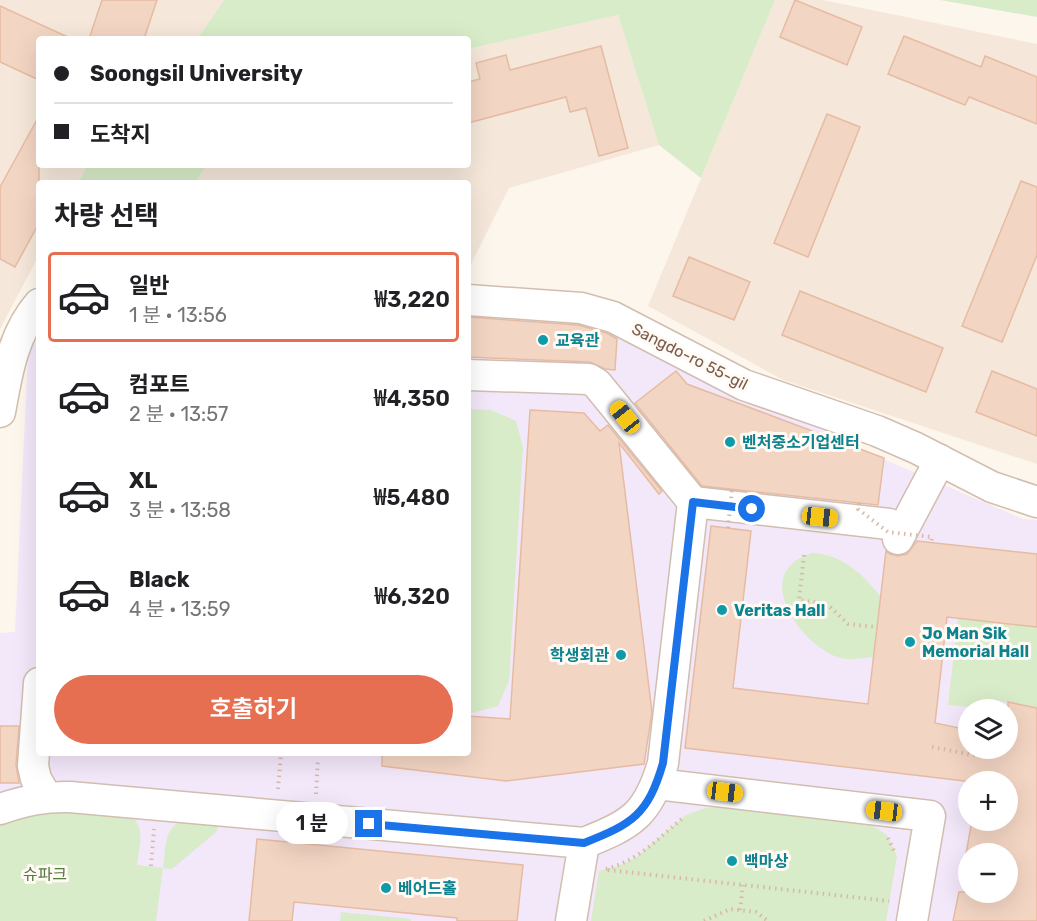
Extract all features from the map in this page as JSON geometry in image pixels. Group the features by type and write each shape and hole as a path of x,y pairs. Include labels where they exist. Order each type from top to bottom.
{"street":[{"name":"Sangdo-ro 55-gil","path":"471,300 581,308 613,317 744,385 877,431 940,460 992,488 1037,502"},
{"path":"0,412 9,364 28,316 36,307"},
{"path":"471,375 589,379 597,384 693,502 894,532 940,460"},
{"path":"6,795 22,801 46,796 584,843 615,831 643,809 657,784 663,763 693,502"},
{"path":"36,725 33,766 36,779 46,796"},
{"path":"657,784 930,816 900,914"},
{"path":"571,921 584,843"}],"path":[{"path":"728,528 732,489"},
{"path":"859,503 858,509 888,532 932,537 931,542"},
{"path":"804,555 799,600 827,603 848,624 877,627"},
{"path":"932,747 958,752"},
{"path":"278,798 281,756"},
{"path":"315,802 318,759"},
{"path":"151,866 156,805"},
{"path":"686,815 635,858 602,870 889,901 900,914"},
{"path":"887,835 897,856"},
{"path":"740,910 743,885"},
{"path":"889,901 891,891"},
{"path":"704,921 730,909 756,912 768,921"}],"shaded area":[{"path":"0,0 224,0 199,36 36,36 36,168 86,168 80,180 36,180 36,261 0,329"},
{"path":"775,0 823,0 1037,44 1037,464 783,380 648,306"},
{"path":"618,15 659,145 509,188 471,264 471,180 197,180 204,168 471,168 471,48"},
{"path":"471,306 619,321 867,452 1023,519 1037,520 1037,921 0,921 0,633 15,632 28,351 36,340 36,756 471,756"}],"green space":[{"path":"224,0 775,0 701,178 659,145 618,15 471,48 471,36 199,36"},
{"path":"940,0 1037,0 1037,17"},
{"path":"86,168 204,168 197,180 80,180"},
{"path":"471,409 491,410 516,421 523,447 509,681 498,706 472,713"},
{"path":"812,553 823,554 842,561 859,573 880,596 874,657 851,659 837,657 822,649 796,623 782,590 784,575 794,562"},
{"path":"958,618 1037,627 1037,708 1018,704 1018,699 958,699 958,706 948,705"},
{"path":"729,806 865,821 887,835 897,856 886,921 591,921 599,871 635,858 686,815 705,808"},
{"name":"슈파크","path":"35,809 126,810 140,829 137,865 163,868 156,921 0,921 0,821"},
{"path":"190,818 219,819 217,831 172,869 163,868 165,847 172,828"},
{"path":"341,912 411,919 411,921 340,921"}],"building":[{"path":"102,0 157,0 145,36 90,36"},
{"path":"795,0 862,27 847,65 780,37"},
{"path":"0,6 65,36 36,36 36,79 0,62"},
{"path":"904,36 981,67 985,56 1037,77 1037,124 969,97 965,105 888,74"},
{"path":"601,46 628,148 599,156 586,108 570,112 566,97 471,122 471,81 480,79 476,63 506,55 510,70"},
{"path":"827,114 860,127 808,257 774,243"},
{"path":"36,121 36,168 39,168 39,180 36,180 36,228 15,267 0,259 0,187"},
{"path":"1021,181 1037,187 1037,255 1002,342 962,326"},
{"path":"689,257 750,282 734,320 673,296"},
{"path":"800,291 943,348 926,392 782,335"},
{"name":"교육관","path":"471,317 578,325 607,333 617,339 615,370 605,369 590,362 471,357"},
{"name":"벤처중소기업센터","path":"676,371 687,384 884,458 878,505 702,486 635,403"},
{"path":"992,371 1037,389 1037,436 976,412"},
{"name":"학생회관","path":"530,410 584,413 600,431 608,425 662,491 659,494 619,443 652,712 644,764 506,781 382,766 382,756 471,756 471,716 510,719"},
{"path":"711,526 751,531 733,688 868,704 886,551 898,556 907,554 917,541 1037,554 1037,627 947,617 935,723 958,728 958,759 1018,759 1018,704 1037,708 1037,921 953,921 958,897 958,903 1018,903 1018,843 968,843 970,831 1018,831 1018,771 958,771 958,780 685,748"},
{"path":"0,726 19,726 16,765 19,783 0,783"},
{"name":"베어드홀","path":"257,839 523,865 517,921 457,921 457,918 294,902 292,921 249,921"}],"place":[{"name":"교육관","path":"543,340"},
{"name":"벤처중소기업센터","path":"730,442"},
{"name":"Veritas Hall","path":"722,610"},
{"name":"Jo Man Sik Memorial Hall","path":"910,642"},
{"name":"학생회관","path":"621,655"},
{"name":"백마상","path":"732,861"},
{"name":"베어드홀","path":"386,888"}],"route":[{"path":"369,824 584,843 615,831 630,821 643,809 654,792 663,763 693,502 752,509"}]}
